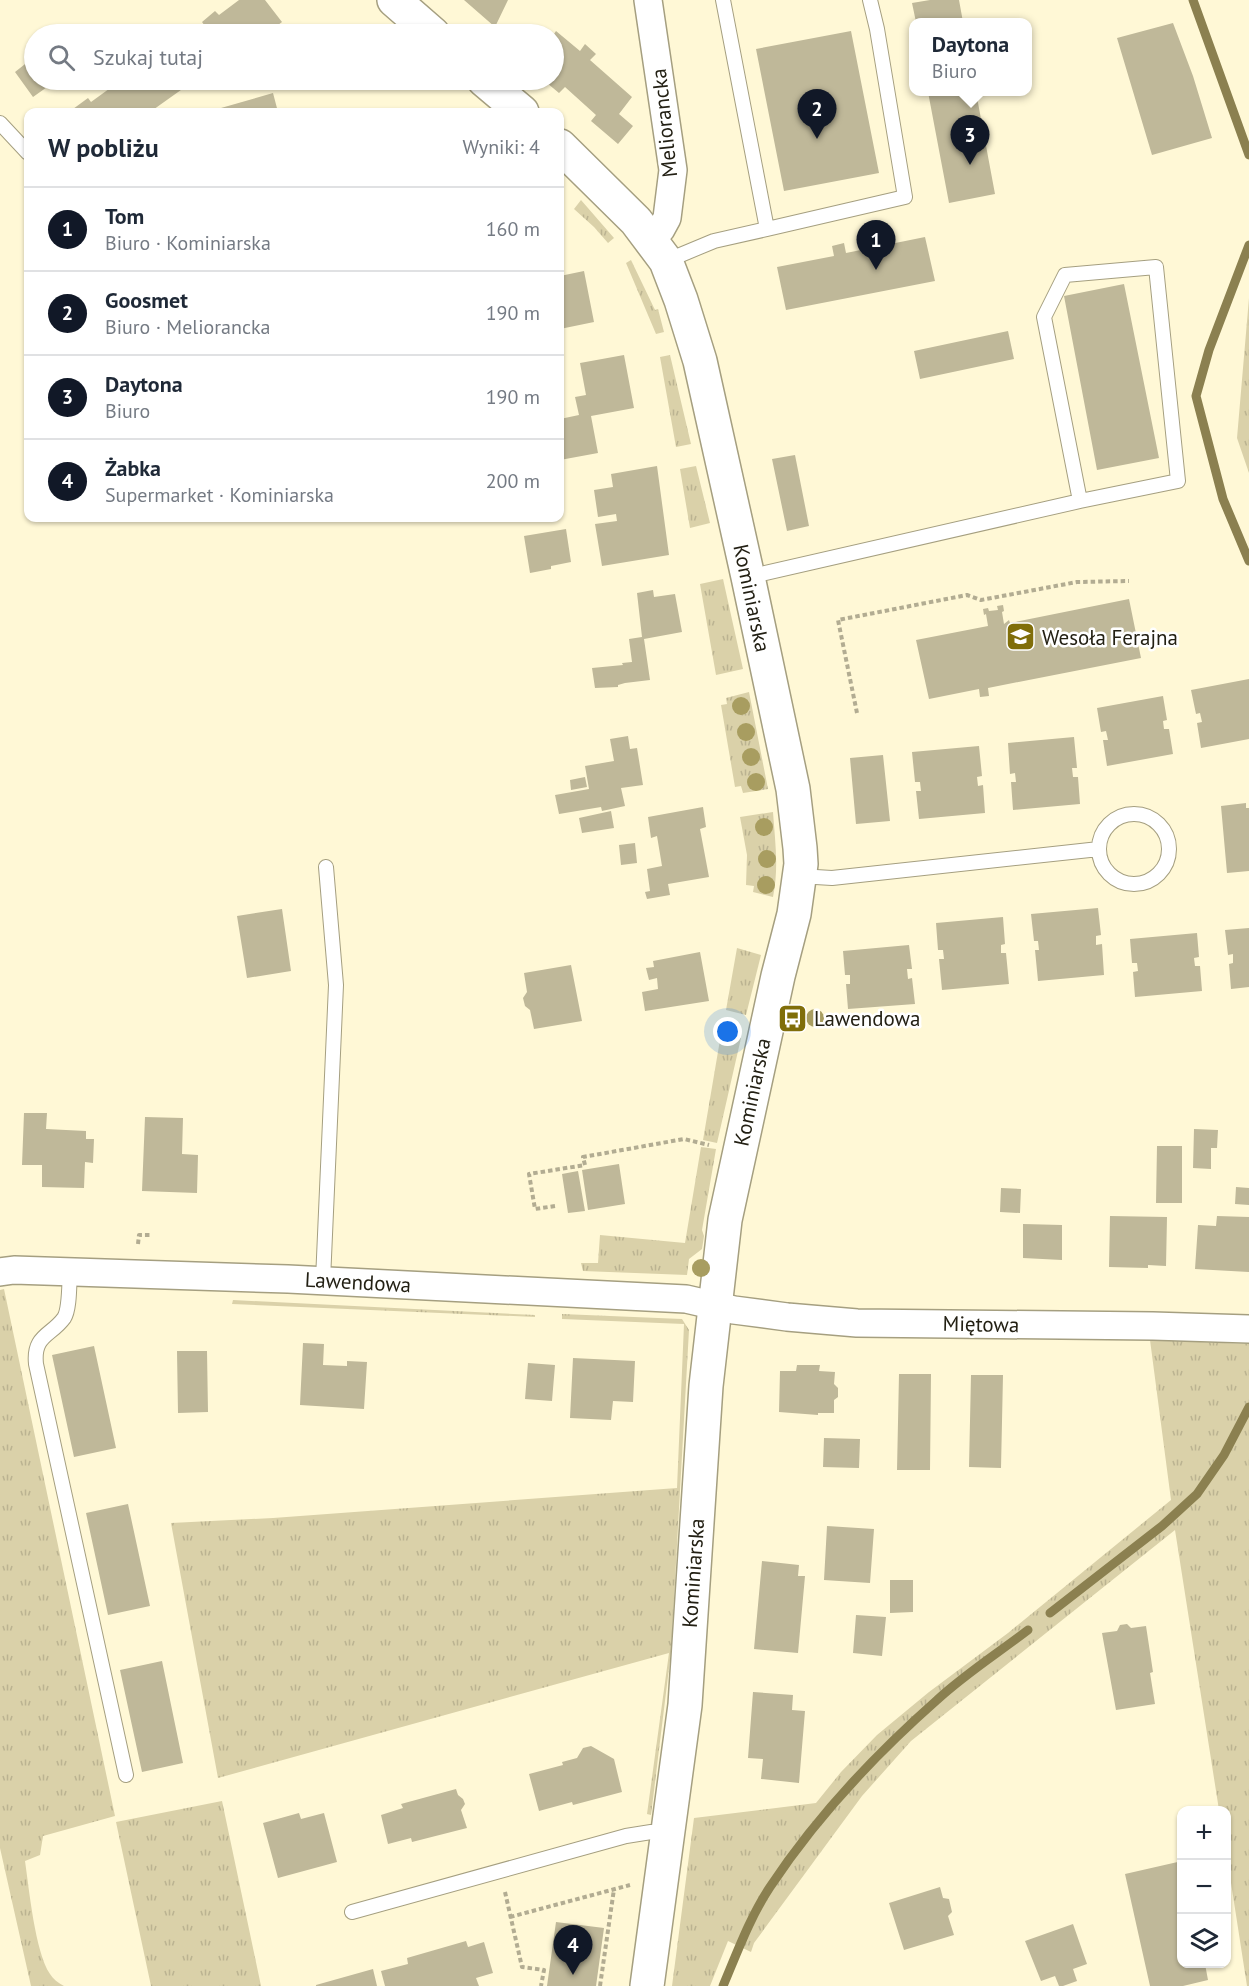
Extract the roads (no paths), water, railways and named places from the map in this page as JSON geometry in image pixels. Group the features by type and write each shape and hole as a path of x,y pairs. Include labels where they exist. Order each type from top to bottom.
{"street":[{"path":"394,0 422,24"},
{"name":"Meliorancka","path":"648,0 673,170 667,218 661,229 658,251"},
{"path":"496,90 517,108"},
{"name":"Kominiarska","path":"564,150 636,221 658,251 681,300 700,362 748,577 794,794 800,837 799,876 794,914 765,1032 725,1220 706,1386 685,1705 647,1986"},
{"name":"Lawendowa","path":"0,1272 70,1271 323,1280 686,1299 715,1305"},
{"name":"Miętowa","path":"715,1305 734,1310 787,1317 857,1323 1249,1329"}],"lane":[{"path":"723,0 767,229"},
{"path":"658,251 714,241 904,197 877,29 870,0"},
{"path":"0,123 24,149"},
{"path":"748,577 1080,501 1178,481 1156,267 1065,275 1044,317 1080,501"},
{"path":"1134,814 1155,821 1168,840 1169,852 1166,864 1159,873 1137,884 1125,883 1113,877 1104,868 1099,849 1104,831 1113,822 1122,816 1134,814"},
{"path":"799,876 832,878 1099,849"},
{"path":"323,1280 336,985 326,867"},
{"path":"70,1271 67,1310 64,1318 38,1343 35,1356 126,1774"},
{"path":"352,1912 626,1836 651,1832 667,1833"}],"waterway":[{"path":"1193,0 1249,155"},
{"path":"1249,245 1209,350 1196,396 1223,499 1249,561"},
{"path":"1050,1613 1162,1526 1197,1494 1224,1455 1249,1407"},
{"path":"723,1986 756,1910 788,1862 827,1812 892,1742 948,1690 1028,1630"}],"place":[{"name":"Goosmet","path":"817,139"},
{"name":"Daytona","path":"970,165"},
{"name":"Tom","path":"876,270"},
{"name":"Wesoła Ferajna","path":"1021,637"},
{"name":"Lawendowa","path":"793,1018"},
{"name":"Żabka","path":"573,1975"}]}
